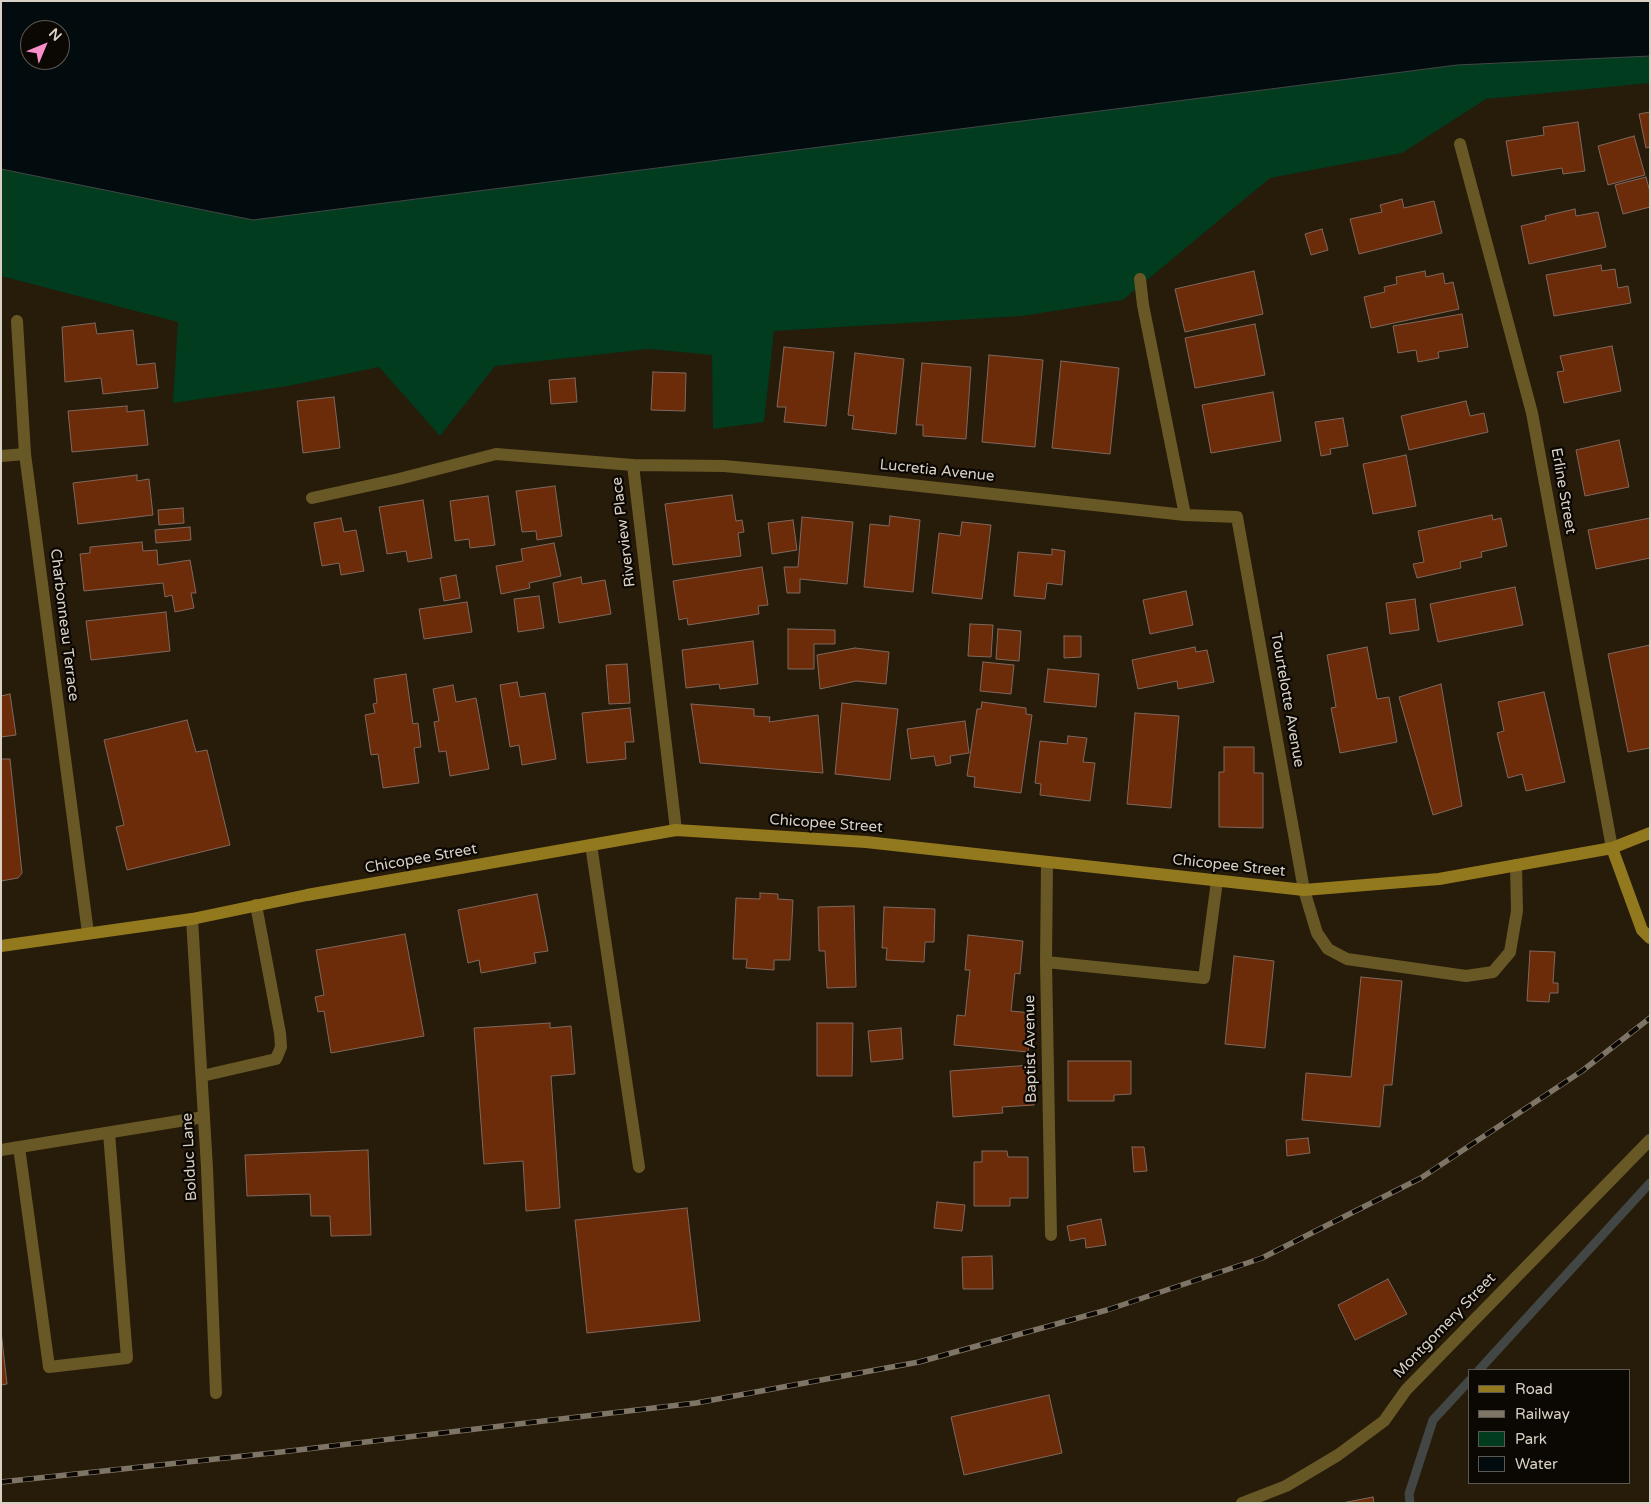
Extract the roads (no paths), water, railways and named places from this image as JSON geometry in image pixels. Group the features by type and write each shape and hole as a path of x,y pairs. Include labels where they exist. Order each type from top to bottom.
{"main road":[{"name":"Chicopee Street","path":"1,946 192,919 306,895 676,830 866,842 1304,890 1439,879 1612,848 1650,834"},
{"path":"1612,848 1642,930 1650,938"}],"street":[{"name":"Erline Street","path":"1460,144 1532,412 1612,848"},
{"path":"1140,279 1143,305 1185,515"},
{"name":"Charbonneau Terrace","path":"17,321 25,454 88,933"},
{"path":"1,456 25,454"},
{"name":"Riverview Place","path":"312,498 399,479 496,454 633,465 676,830"},
{"name":"Lucretia Avenue","path":"633,465 724,466 1185,515 1237,517"},
{"name":"Tourtelotte Avenue","path":"1237,517 1304,890 1317,933 1328,949 1347,959 1466,976 1493,972 1510,952 1517,911 1516,865"},
{"path":"591,845 639,1167"},
{"name":"Baptist Avenue","path":"1047,863 1046,962 1051,1235"},
{"path":"1046,962 1204,978 1217,881"},
{"path":"202,1076 276,1059 281,1047 256,905"},
{"name":"Bolduc Lane","path":"192,919 202,1076 216,1393"},
{"path":"1,1150 204,1117"},
{"path":"18,1147 49,1367 127,1358 109,1133"},
{"name":"Montgomery Street","path":"1242,1503 1286,1486 1338,1455 1384,1422 1406,1390 1650,1140"}],"water":[{"path":"1,1 1650,1 1650,56 1457,65 253,220 1,169"}],"waterway":[{"path":"1480,1369 1650,1183"},
{"path":"1410,1503 1409,1494 1433,1420 1468,1382"}],"railway":[{"path":"1,1482 281,1452 696,1403 919,1362 1107,1310 1262,1258 1421,1178 1582,1071 1650,1018"}]}
